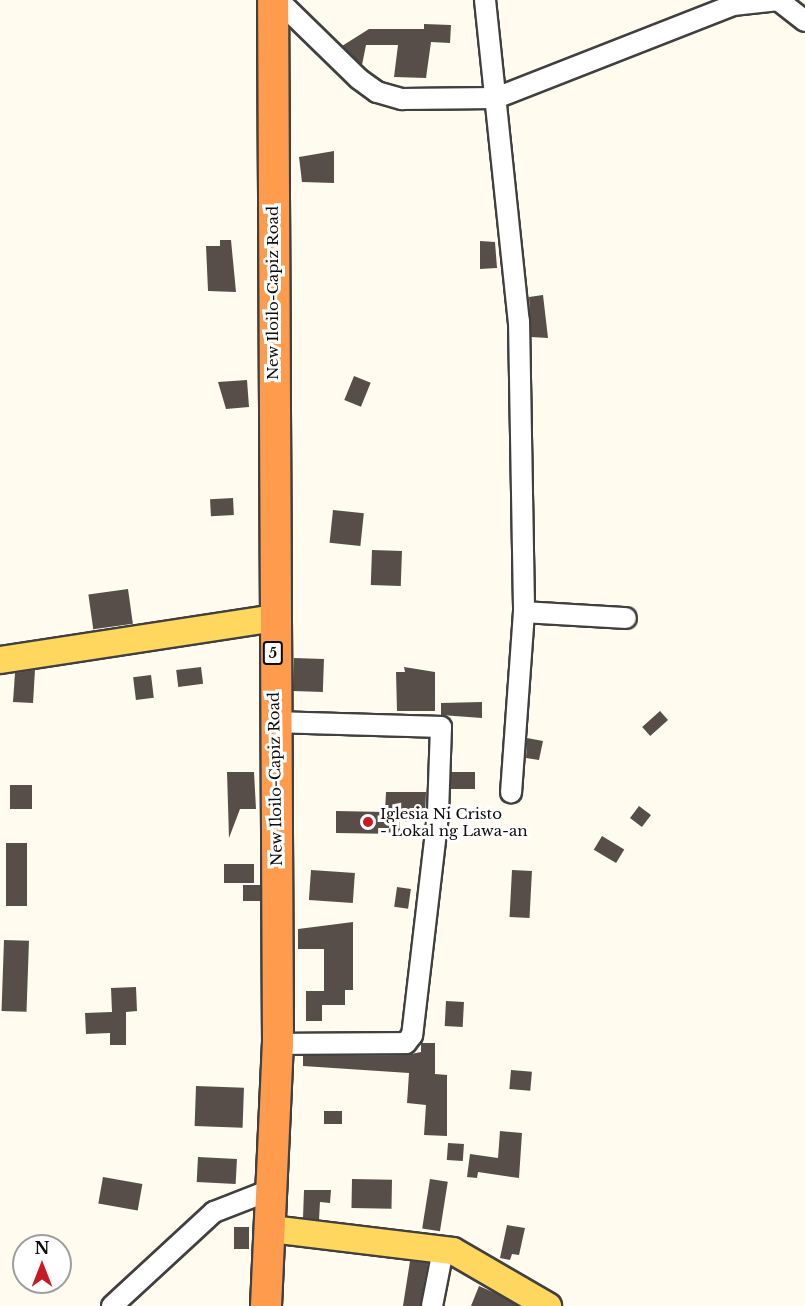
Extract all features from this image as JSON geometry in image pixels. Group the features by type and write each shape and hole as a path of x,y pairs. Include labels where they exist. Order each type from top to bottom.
{"highway":[{"name":"New Iloilo-Capiz Road","path":"266,1306 278,1044 273,618 273,0"}],"main road":[{"path":"0,660 273,618"},
{"path":"271,1229 443,1250 548,1306"}],"street":[{"path":"278,0 312,38 377,92 402,99 496,98 733,4 778,0 805,21"},
{"path":"485,0 519,321 524,612 511,793"},
{"path":"524,612 626,618"},
{"path":"274,722 441,728 438,815 412,1035 406,1043 278,1044"},
{"path":"112,1306 214,1212 273,1189"},
{"path":"432,1306 443,1250"}],"building":[{"path":"424,24 451,25 450,43 431,42 426,78 394,77 398,45 366,45 362,65 342,46 369,29 424,29"},
{"path":"334,151 334,183 302,182 299,157"},
{"path":"220,240 231,240 236,292 208,291 206,246 220,246"},
{"path":"480,241 495,242 497,268 480,269"},
{"path":"543,295 548,338 531,337 529,297"},
{"path":"354,376 371,383 361,407 344,400"},
{"path":"247,380 249,407 226,409 218,382"},
{"path":"233,498 234,515 211,516 210,499"},
{"path":"333,510 364,513 360,546 330,543"},
{"path":"372,550 402,551 401,586 371,585"},
{"path":"128,589 133,624 93,629 88,595"},
{"path":"294,658 324,659 323,692 293,691"},
{"path":"201,667 203,684 178,687 176,670"},
{"path":"404,667 435,672 435,711 397,711 396,672 405,672"},
{"path":"35,670 33,703 13,702 15,673"},
{"path":"151,675 154,698 136,700 133,677"},
{"path":"482,702 482,718 441,715 441,703"},
{"path":"660,711 668,720 650,736 642,727"},
{"path":"527,738 543,741 539,760 526,758"},
{"path":"227,772 254,772 256,809 240,809 229,838"},
{"path":"451,772 475,772 475,789 451,789"},
{"path":"10,785 32,785 32,809 10,809"},
{"path":"386,792 426,792 425,821 400,822 400,834 336,833 336,811 385,812"},
{"path":"639,806 651,815 642,827 630,818"},
{"path":"602,836 624,849 616,863 594,850"},
{"path":"6,843 27,843 27,906 6,906"},
{"path":"224,864 254,864 254,883 224,883"},
{"path":"311,870 355,873 353,903 309,900"},
{"path":"512,870 532,871 530,918 510,917"},
{"path":"243,885 260,885 260,901 243,901"},
{"path":"397,887 411,889 408,909 394,907"},
{"path":"353,922 353,990 345,990 345,1005 322,1005 322,1021 306,1021 306,991 324,991 324,949 298,949 298,929"},
{"path":"4,940 29,941 27,1012 2,1011"},
{"path":"136,987 137,1011 126,1012 126,1045 110,1045 110,1033 86,1034 85,1013 112,1012 111,988"},
{"path":"446,1001 464,1002 463,1027 445,1026"},
{"path":"421,1043 435,1043 435,1074 447,1075 447,1136 424,1135 426,1105 407,1103 409,1073 303,1066 303,1056 406,1055 421,1052"},
{"path":"511,1070 532,1072 530,1091 509,1089"},
{"path":"196,1086 244,1088 243,1128 195,1126"},
{"path":"324,1111 342,1111 342,1124 324,1124"},
{"path":"500,1131 522,1133 519,1178 478,1172 477,1178 467,1177 470,1154 498,1158"},
{"path":"448,1143 464,1144 463,1161 447,1160"},
{"path":"198,1157 237,1159 236,1184 197,1182"},
{"path":"103,1177 142,1184 138,1211 98,1204"},
{"path":"352,1179 392,1180 391,1209 351,1208"},
{"path":"430,1179 448,1182 440,1231 422,1228"},
{"path":"304,1190 331,1190 330,1203 320,1202 319,1220 303,1218"},
{"path":"507,1225 525,1228 519,1255 512,1254 510,1260 500,1258"},
{"path":"234,1227 249,1227 249,1249 234,1249"},
{"path":"410,1261 428,1263 420,1306 403,1306"},
{"path":"479,1286 495,1293 518,1306 471,1306"}],"place":[{"name":"Iglesia Ni Cristo - Lokal ng Lawa-an","path":"368,822"}]}
